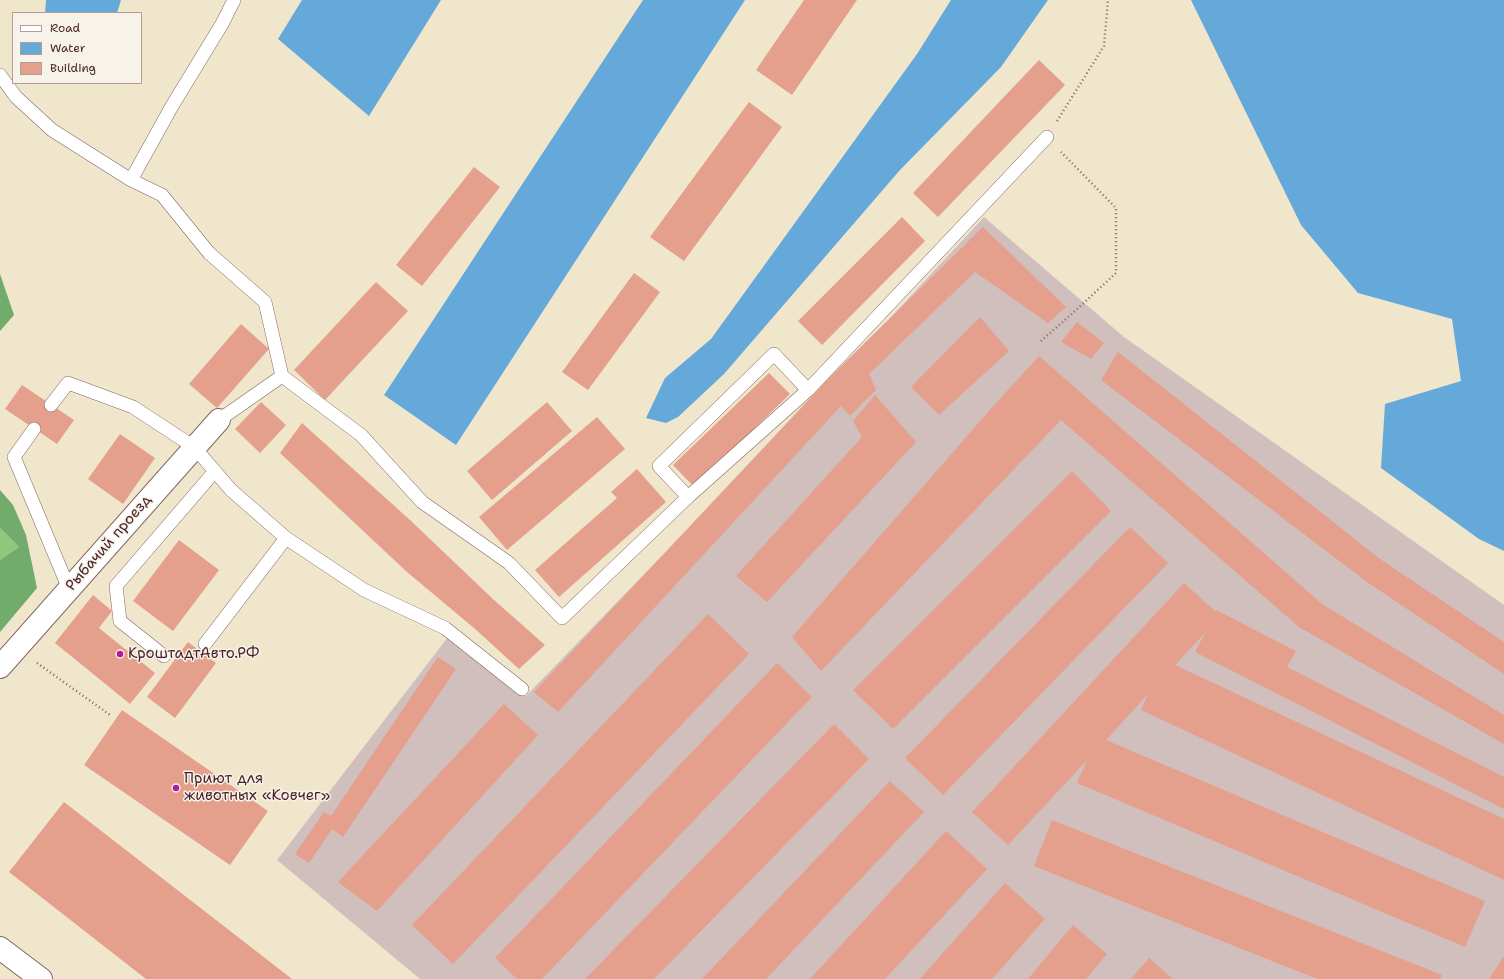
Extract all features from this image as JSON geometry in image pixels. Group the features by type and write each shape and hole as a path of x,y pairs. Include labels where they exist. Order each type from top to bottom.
{"street":[{"name":"Рыбачий проезд","path":"0,667 219,420"},
{"path":"0,948 41,979"}],"lane":[{"path":"131,180 172,106 222,24 234,0"},
{"path":"0,75 16,97 52,130 131,180 162,195 209,253 264,302 282,376 361,435 422,502 509,563 562,618 688,497 808,390 1047,138"},
{"path":"688,497 659,466 774,354 808,390"},
{"path":"219,420 282,376"},
{"path":"51,405 68,382 133,407 194,447 231,490 286,538 364,590 445,628 522,689"},
{"path":"34,429 14,456 69,589"},
{"path":"164,656 120,620 116,586 215,471"},
{"path":"205,644 286,538"}],"path":[{"path":"1041,341 1116,273 1116,208 1047,138 1104,46 1108,0"},
{"path":"37,662 110,715"}],"shaded area":[{"path":"984,217 1124,337 1504,605 1504,979 420,979 277,860 448,637 526,696 841,371"}],"green space":[{"path":"0,274 14,315 0,331"},
{"path":"0,490 13,505 26,535 37,588 0,632 0,560 19,547 0,528"},
{"path":"0,528 19,547 0,560"}],"water":[{"path":"46,0 121,0 117,12 45,12"},
{"path":"302,0 441,0 369,116 278,39"},
{"path":"643,0 745,0 456,445 384,395"},
{"path":"951,0 1048,0 1001,67 900,170 724,374 678,417 666,423 646,418 665,378 711,339 917,54"},
{"path":"1191,0 1504,0 1504,551 1479,539 1381,468 1385,404 1461,381 1452,319 1358,293 1301,225"}],"building":[{"path":"804,0 857,0 792,95 756,70"},
{"path":"1039,60 1065,85 938,217 913,193"},
{"path":"749,102 782,127 684,261 650,237"},
{"path":"474,167 500,187 422,286 396,265"},
{"path":"902,217 925,241 822,345 798,321"},
{"path":"983,227 1066,307 1048,323 975,272 869,374 876,390 850,416 841,406 558,712 534,692 831,376"},
{"path":"634,273 660,292 588,390 562,372"},
{"path":"376,282 408,311 325,400 294,370"},
{"path":"980,317 1009,351 939,415 911,387"},
{"path":"1077,322 1104,343 1091,359 1061,342"},
{"path":"241,324 269,349 217,408 189,384"},
{"path":"1118,352 1380,559 1504,642 1504,674 1367,582 1101,380"},
{"path":"1039,356 1322,604 1504,715 1504,744 1299,627 1061,420 821,671 792,637 988,412"},
{"path":"769,373 790,394 694,487 673,465"},
{"path":"22,385 74,420 57,444 5,409"},
{"path":"875,395 916,442 767,602 736,576 862,437 853,421"},
{"path":"261,402 286,425 260,453 235,429"},
{"path":"547,402 572,431 492,500 467,471"},
{"path":"597,417 625,449 507,550 479,517"},
{"path":"302,423 410,520 494,600 545,645 519,669 474,628 407,572 280,453"},
{"path":"120,434 155,458 123,504 88,479"},
{"path":"637,469 666,502 559,597 535,570 617,498 611,492"},
{"path":"1072,471 1111,511 893,729 853,690"},
{"path":"1130,527 1168,563 943,795 905,758"},
{"path":"179,540 219,570 173,631 133,601"},
{"path":"1184,583 1216,612 1216,610 1296,651 1287,667 1504,777 1504,809 1195,652 1205,633 1175,665 1504,819 1504,880 1141,710 1148,694 1106,740 1485,901 1465,947 1077,783 1087,760 1008,845 972,812"},
{"path":"93,595 112,611 99,628 155,673 130,704 55,643"},
{"path":"708,614 749,654 453,964 412,925"},
{"path":"188,642 216,663 175,718 147,697"},
{"path":"438,657 456,669 343,837 332,829 309,863 295,854 324,812 331,816"},
{"path":"777,663 812,697 542,979 517,979 495,958"},
{"path":"504,704 538,735 377,911 338,882"},
{"name":"Приют для животных «Ковчег»","path":"122,710 268,811 230,865 84,765"},
{"path":"834,724 869,759 654,979 585,979"},
{"path":"890,781 924,812 766,979 702,979"},
{"path":"64,802 292,979 146,979 9,872"},
{"path":"1052,820 1442,975 1440,979 1317,979 1034,866"},
{"path":"946,831 987,869 885,979 810,979"},
{"path":"1005,883 1045,919 992,979 920,979"},
{"path":"1073,925 1107,954 1086,979 1028,979"},
{"path":"1504,956 1504,979 1489,979"},
{"path":"1149,958 1173,979 1131,979"}],"place":[{"name":"КроштадтАвто.РФ","path":"120,654"},
{"name":"Приют для животных «Ковчег»","path":"176,788"}]}
